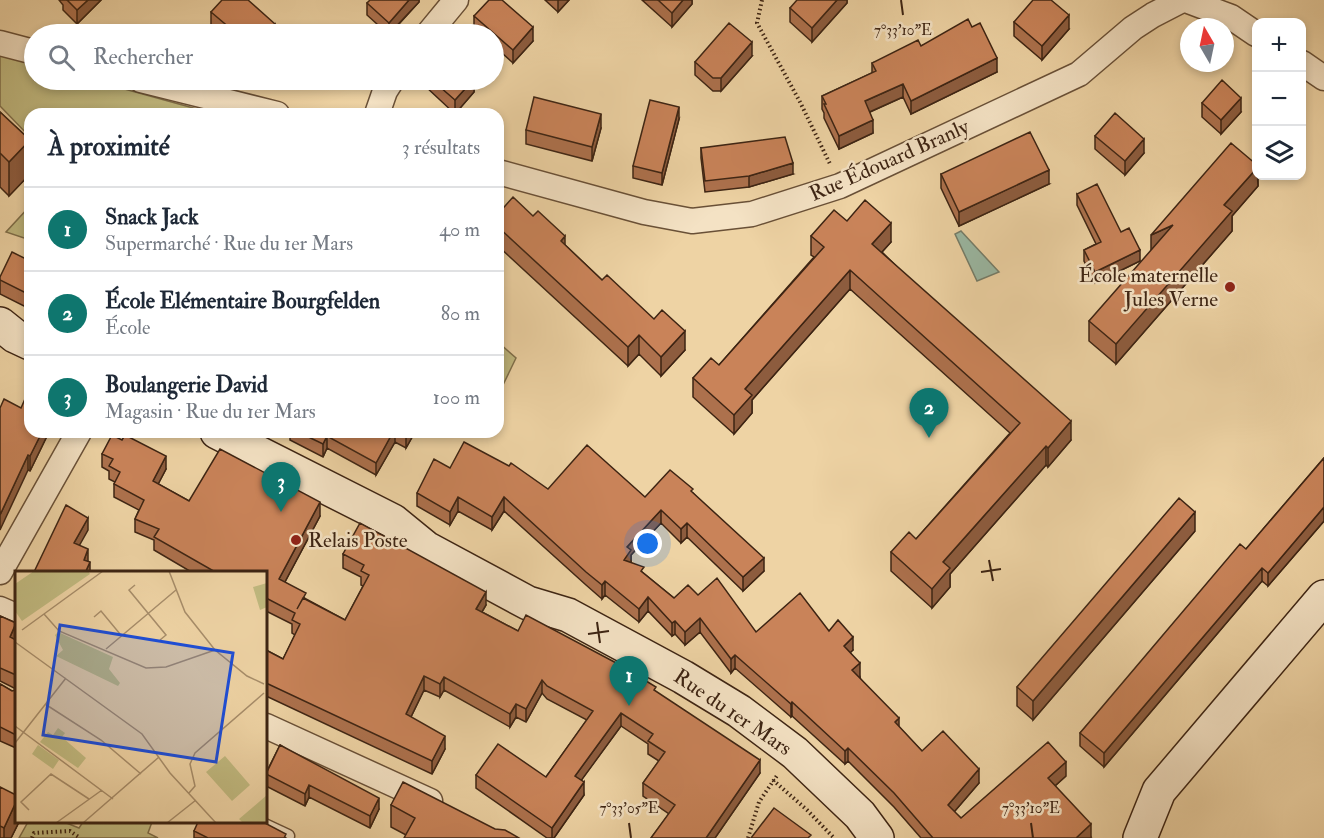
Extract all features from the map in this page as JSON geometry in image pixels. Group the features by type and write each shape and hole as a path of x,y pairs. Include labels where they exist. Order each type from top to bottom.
{"main road":[{"path":"0,324 24,340"},
{"name":"Rue du 1er Mars","path":"230,438 393,521 426,548 528,603 568,615 683,677 739,711 795,753 860,815 877,838"},
{"path":"1140,838 1160,791 1324,597"}],"street":[{"path":"436,24 456,0"},
{"path":"1184,0 1231,17 1252,31"},
{"name":"Rue Édouard Branly","path":"504,174 644,212 692,221 752,214 840,186 1079,74 1133,28 1184,0"},
{"path":"0,43 24,49"},
{"path":"1306,66 1324,78"},
{"path":"181,90 253,108"},
{"path":"379,108 386,90"},
{"path":"2,564 76,438"},
{"path":"0,609 15,616"},
{"path":"267,726 452,812"}],"lane":[{"path":"260,823 288,836"}],"path":[{"path":"762,0 757,23 800,102 840,186"},
{"path":"748,838 759,802 795,753"},
{"path":"773,780 834,838"},
{"path":"32,838 34,833 70,831 81,838"}],"shaded area":[{"path":"0,54 24,60 24,90 128,90 193,108 24,108 24,131 0,106"},
{"path":"24,212 24,238 6,232"},
{"path":"961,231 999,272 977,281 955,234"},
{"path":"504,347 516,358 504,383"},
{"path":"27,823 66,823 79,828 82,823 152,823 148,833 158,838 19,838"}],"building":[{"path":"67,0 88,0 77,10"},
{"path":"222,0 248,0 275,24 225,24 211,12"},
{"path":"370,0 409,0 389,23 367,3"},
{"path":"489,0 502,0 533,27 513,50 504,42 504,24 483,24 474,16"},
{"path":"658,0 683,0 672,13"},
{"path":"797,0 837,0 812,28 790,8"},
{"path":"1033,0 1051,0 1069,15 1042,46 1014,22"},
{"path":"968,19 972,27 980,23 997,58 911,101 903,84 865,101 873,120 839,136 822,96 876,71 872,63 918,40 921,46"},
{"path":"729,23 752,42 721,78 713,78 695,62"},
{"path":"1222,80 1241,98 1221,120 1202,103"},
{"path":"444,90 464,90 455,100"},
{"path":"534,97 601,114 592,147 526,130"},
{"path":"650,100 679,107 662,173 633,166"},
{"path":"0,112 24,134 24,146 9,162 0,153"},
{"path":"1115,113 1144,139 1125,161 1095,136"},
{"path":"1030,132 1049,170 959,212 941,174"},
{"path":"785,137 793,163 749,176 705,181 701,148"},
{"path":"1231,143 1252,161 1252,174 1224,205 1232,211 1116,344 1089,321 1173,225 1151,235"},
{"path":"1097,184 1121,232 1129,228 1140,250 1095,272 1084,250 1101,242 1077,194"},
{"path":"513,197 533,216 538,211 565,236 561,241 602,280 607,275 654,319 662,310 685,331 661,357 639,335 628,347 504,233 504,207"},
{"path":"865,200 891,223 872,244 1071,421 943,562 950,568 932,589 891,552 909,532 916,539 1020,423 850,270 745,389 752,395 734,415 693,378 711,358 719,365 824,247 811,236 834,210 847,221"},
{"path":"12,252 24,258 24,292 0,280"},
{"path":"4,399 21,408 24,401 24,438 39,438 30,456 28,455 0,515 0,408"},
{"path":"110,438 122,440 131,438 166,456 153,481 189,501 220,449 320,502 279,579 306,593 303,598 345,620 369,575 361,571 364,565 343,554 360,523 486,592 476,609 518,631 526,615 620,665 656,687 654,690 760,760 706,838 651,838 675,805 643,783 665,752 648,741 653,734 621,713 575,776 584,782 552,828 476,775 498,744 546,777 593,711 547,686 542,680 526,709 516,704 510,714 444,677 440,684 424,676 406,714 445,736 432,761 267,683 267,651 283,659 300,624 292,620 295,613 267,599 267,571 214,571 154,537 159,529 135,519 144,500 114,484 120,472 109,466 113,459 102,454"},
{"path":"310,438 326,438 323,444"},
{"path":"331,438 390,438 376,463"},
{"path":"464,442 509,466 511,463 548,489 587,445 645,497 670,470 693,489 691,491 764,558 743,577 687,523 681,529 661,510 627,547 631,550 624,560 644,567 641,571 674,598 688,585 698,595 717,578 756,632 800,593 829,631 838,620 853,637 844,646 860,663 852,670 899,718 895,722 922,751 943,731 979,769 948,805 961,818 1048,742 1066,762 1048,778 1091,824 1076,838 933,838 894,793 848,748 845,751 792,702 791,704 735,655 731,659 700,618 685,632 675,621 672,623 648,597 639,609 605,581 602,585 586,572 504,497 492,517 458,497 450,512 417,493 434,459 450,468"},
{"path":"1324,458 1324,507 1268,573 1262,568 1104,753 1080,733 1240,544 1246,549"},
{"path":"1179,498 1195,512 1033,701 1017,687"},
{"path":"66,505 88,518 74,543 88,549 84,560 90,562 86,571 34,571"},
{"path":"0,616 15,623 10,637 15,640 15,675 0,668"},
{"path":"0,684 12,691 15,690 15,734 0,727"},
{"path":"280,745 379,798 370,816 309,785 305,794 267,775"},
{"path":"403,782 495,829 505,830 519,838 404,838 415,818 391,805"},
{"path":"0,787 15,794 15,804 4,828 0,826"},
{"path":"774,808 811,835 808,838 751,838"},
{"path":"198,823 265,823 286,834 284,838 208,838 194,831"}],"place":[{"name":"École maternelle Jules Verne","path":"1230,287"},
{"name":"École Elémentaire Bourgfelden","path":"929,438"},
{"name":"Boulangerie David","path":"281,512"},
{"name":"Relais Poste","path":"296,540"},
{"name":"Snack Jack","path":"629,706"}]}
